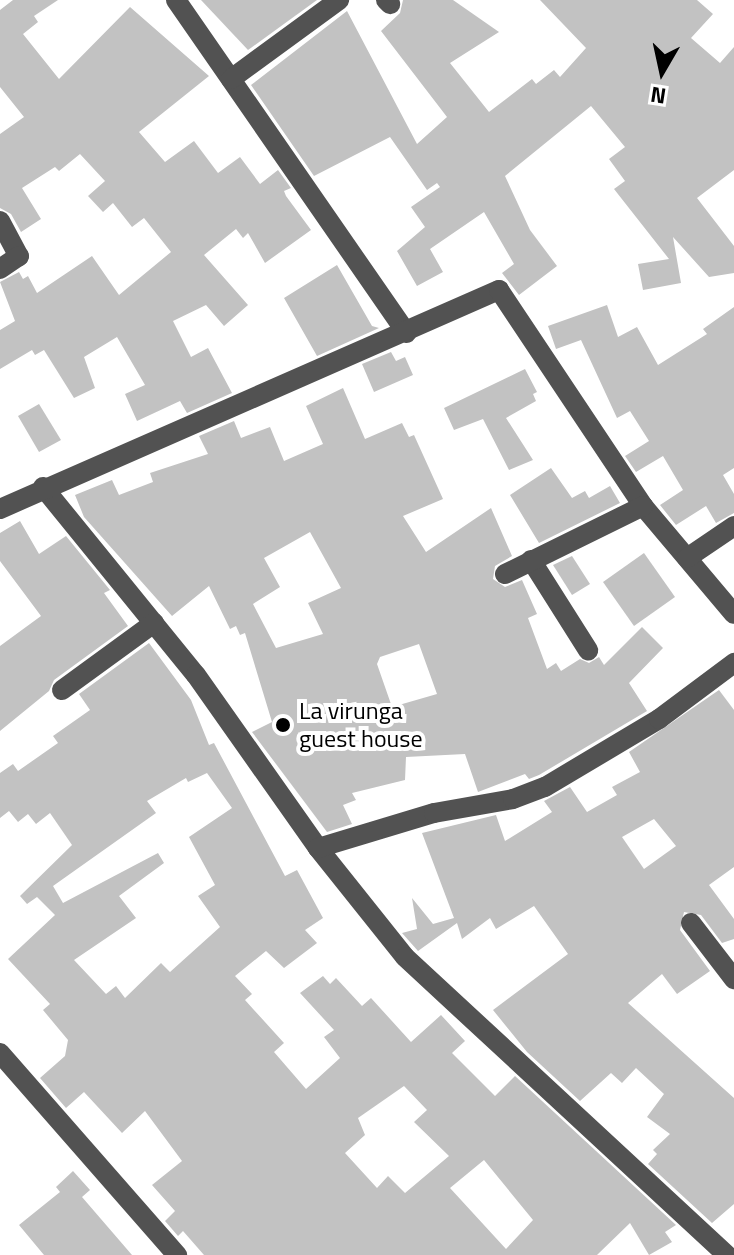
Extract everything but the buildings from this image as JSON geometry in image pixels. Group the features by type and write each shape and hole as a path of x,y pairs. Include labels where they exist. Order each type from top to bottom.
{"street":[{"path":"176,0 407,333"},
{"path":"231,79 339,0"},
{"path":"0,221 19,256 0,269"},
{"path":"0,509 43,487 407,333 499,290 643,506 734,614"},
{"path":"43,487 154,623 318,848 405,957 723,1248"},
{"path":"505,574 643,506"},
{"path":"687,558 734,526"},
{"path":"531,560 588,650"},
{"path":"62,690 154,623"},
{"path":"318,848 434,813 513,799 545,787 659,719 734,663"},
{"path":"691,923 734,979"},
{"path":"0,1053 177,1255"}],"place":[{"name":"La virunga guest house","path":"283,725"}]}
